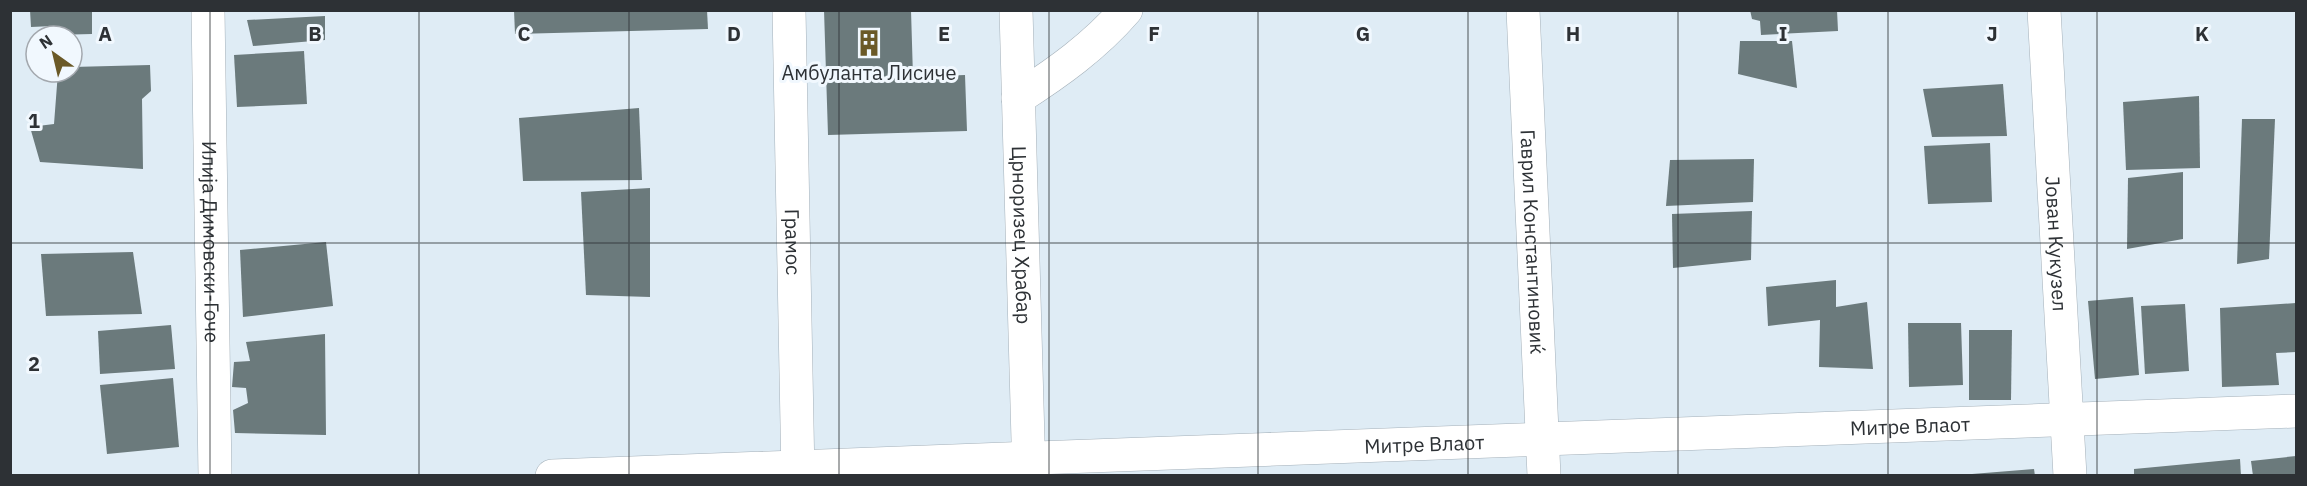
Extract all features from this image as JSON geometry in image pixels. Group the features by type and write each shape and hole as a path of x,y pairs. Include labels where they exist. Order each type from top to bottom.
{"street":[{"name":"Илија Димовски-Гоче","path":"208,10 215,476"},
{"name":"Грамос","path":"789,10 798,471"},
{"name":"Црноризец Храбар","path":"1016,10 1029,467"},
{"path":"1018,98 1064,68 1111,29 1126,10"},
{"name":"Гаврил Константиновиќ","path":"1523,10 1544,476"},
{"name":"Јован Кукузел","path":"2044,10 2070,476"},
{"name":"Митре Влаот","path":"552,476 1029,467 1543,438 2068,421 2296,411"}],"building":[{"path":"30,10 92,10 92,34 84,34 84,24 31,24"},
{"path":"514,10 707,10 708,29 515,34"},
{"name":"Амбуланта Лисиче","path":"824,10 911,10 913,77 965,75 967,131 828,135"},
{"path":"1750,10 1837,10 1838,31 1761,35 1760,21 1752,19"},
{"path":"325,16 325,40 253,46 247,20"},
{"path":"1740,41 1792,41 1797,88 1738,74"},
{"path":"304,51 307,104 237,107 234,55"},
{"path":"150,65 151,91 142,99 143,169 40,162 30,127 54,124 57,84 84,84 84,67"},
{"path":"2003,84 2007,136 1932,137 1923,89"},
{"path":"2199,96 2200,168 2126,170 2123,102"},
{"path":"639,108 642,180 523,181 519,118"},
{"path":"2242,119 2275,119 2269,259 2237,264"},
{"path":"1990,143 1992,202 1928,204 1924,146"},
{"path":"1754,159 1753,202 1666,206 1670,160"},
{"path":"2183,172 2183,239 2127,249 2128,178"},
{"path":"650,188 650,297 586,295 581,192"},
{"path":"1752,211 1751,260 1673,268 1672,214"},
{"path":"326,242 333,306 243,317 240,250"},
{"path":"133,252 142,314 46,316 41,254"},
{"path":"1836,280 1836,307 1867,302 1873,369 1819,367 1820,320 1768,326 1766,287"},
{"path":"2133,297 2139,375 2095,379 2088,301"},
{"path":"2296,303 2296,352 2276,353 2279,385 2222,387 2220,308"},
{"path":"2185,304 2189,371 2145,374 2141,306"},
{"path":"1908,323 1961,323 1963,385 1909,387"},
{"path":"171,325 175,369 100,374 98,331"},
{"path":"1969,330 2012,330 2011,400 1969,400"},
{"path":"325,334 326,435 235,433 233,410 248,403 246,388 232,387 234,362 250,361 246,342"},
{"path":"173,378 179,447 107,454 100,385"},
{"path":"2296,456 2296,476 2253,476 2251,461"},
{"path":"2240,459 2241,476 2134,476 2134,469"},
{"path":"2034,469 2035,476 1973,476 1972,474"}],"place":[{"name":"Амбуланта Лисиче","path":"869,43"}]}
